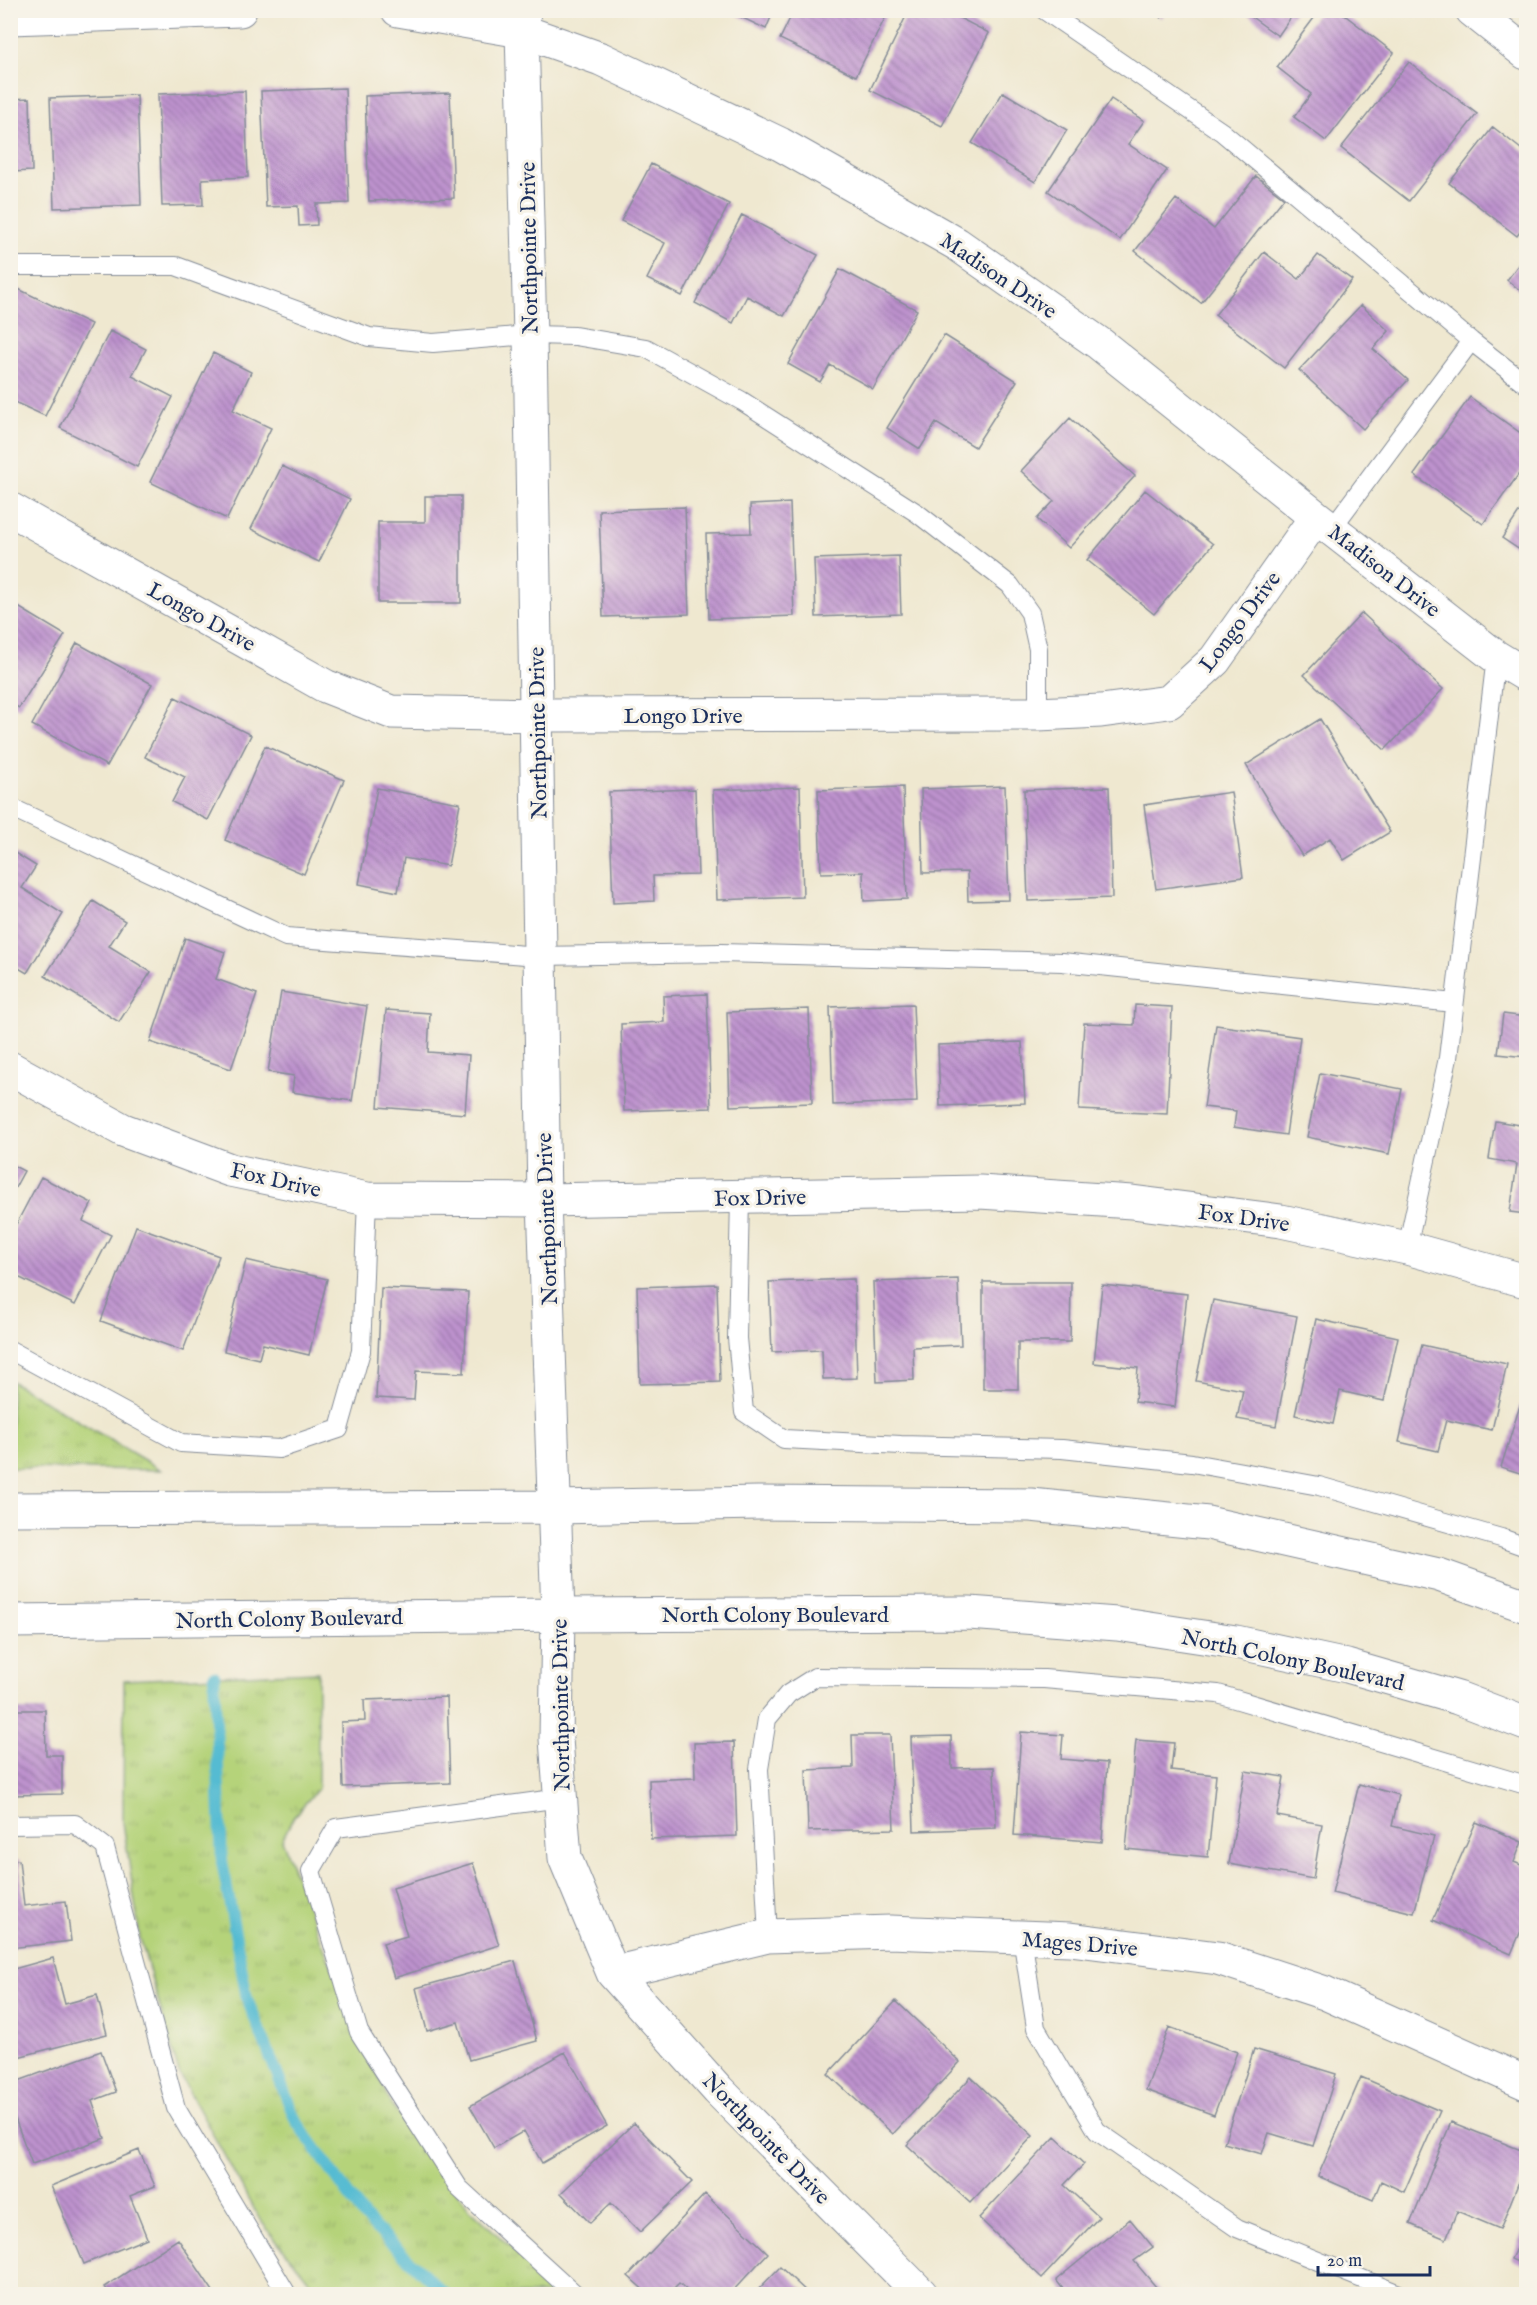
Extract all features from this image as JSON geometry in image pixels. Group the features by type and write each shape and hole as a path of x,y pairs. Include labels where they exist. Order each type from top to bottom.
{"street":[{"path":"10,18 240,10"},
{"name":"Madison Drive","path":"398,10 523,21 780,144 957,244 1100,344 1496,657 1527,675"},
{"path":"1472,10 1527,53"},
{"name":"Northpointe Drive","path":"523,21 544,1200 556,1507 558,1615 556,1739 565,1858 613,1973 718,2090 921,2295"},
{"name":"Longo Drive","path":"10,509 325,686 391,712 537,715 1038,714 1101,711 1169,702 1215,660 1324,523"},
{"name":"Fox Drive","path":"10,1068 123,1130 230,1170 367,1199 740,1198 980,1192 1132,1202 1281,1221 1407,1248 1527,1281"},
{"path":"10,1509 556,1507 758,1503 1031,1505 1208,1523 1439,1575 1527,1606"},
{"name":"North Colony Boulevard","path":"10,1621 969,1613 1117,1624 1236,1642 1347,1666 1458,1698 1527,1724"},
{"name":"Mages Drive","path":"613,1973 768,1936 890,1932 1070,1938 1218,1958 1325,1993 1527,2083"}],"lane":[{"path":"1044,10 1222,132 1471,341 1527,384"},
{"path":"10,266 176,266 369,337 433,343 530,335 575,336 646,348 742,401 917,513 1010,585 1030,614 1038,649 1038,714"},
{"path":"1324,523 1471,341"},
{"path":"1407,1248 1448,1058 1496,657"},
{"path":"10,807 286,937 539,956 722,953 1062,962 1454,1003"},
{"path":"740,1198 737,1338 744,1412 784,1439 1062,1449 1192,1463 1319,1486 1527,1547"},
{"path":"10,1350 181,1443 279,1449 339,1430 362,1351 367,1199"},
{"path":"768,1936 759,1769 767,1719 788,1694 815,1677 1044,1679 1218,1694 1527,1785"},
{"path":"561,1798 336,1828 311,1871 359,2032 459,2188 575,2295"},
{"path":"10,1825 75,1824 105,1847 176,2108 287,2295"},
{"path":"1022,1937 1036,2028 1097,2131 1237,2228 1400,2295"}],"green space":[{"path":"11,1381 161,1470 11,1468"},
{"path":"318,1672 318,1789 294,1816 282,1840 321,1941 391,2105 470,2209 561,2294 320,2294 260,2220 179,2073 140,1938 123,1822 124,1680"}],"building":[{"path":"726,10 774,10 766,29"},
{"path":"794,10 889,10 856,76 780,39"},
{"path":"909,10 944,10 989,33 942,126 870,90"},
{"path":"1151,10 1167,10 1161,18"},
{"path":"1242,10 1296,10 1278,36"},
{"path":"1320,10 1338,10 1394,53 1326,141 1294,117 1311,94 1277,67"},
{"path":"1409,62 1477,114 1409,201 1341,148"},
{"path":"345,88 349,203 316,204 317,225 299,226 298,206 266,207 261,91"},
{"path":"245,91 248,177 202,179 203,205 162,206 158,94"},
{"path":"1003,92 1067,130 1035,182 972,143"},
{"path":"450,93 454,198 369,201 365,96"},
{"path":"137,95 141,205 54,208 50,98"},
{"path":"30,98 32,171 10,172 10,99"},
{"path":"1111,99 1144,121 1128,144 1167,170 1120,240 1048,191"},
{"path":"1493,127 1526,153 1526,224 1517,236 1449,183"},
{"path":"651,164 729,204 682,296 647,279 665,243 621,221"},
{"path":"1256,176 1284,198 1201,303 1135,251 1176,199 1214,229"},
{"path":"742,215 818,255 784,316 747,296 733,323 695,303"},
{"path":"1264,252 1299,279 1318,255 1352,280 1284,368 1215,315"},
{"path":"1526,254 1526,295 1507,280"},
{"path":"840,269 917,310 873,389 830,365 820,382 788,364"},
{"path":"10,285 91,324 45,416 10,400"},
{"path":"1361,305 1389,331 1373,349 1408,380 1363,429 1299,370"},
{"path":"110,331 146,349 132,376 173,397 137,467 60,428"},
{"path":"944,335 1017,381 975,447 936,423 920,449 887,428"},
{"path":"213,353 251,372 233,410 271,428 227,519 150,482"},
{"path":"1470,397 1526,437 1526,464 1483,524 1414,475"},
{"path":"1070,418 1135,476 1069,548 1037,519 1054,501 1021,471"},
{"path":"282,466 350,499 319,562 251,529"},
{"path":"1145,490 1213,544 1154,614 1087,560"},
{"path":"425,496 461,496 461,603 378,603 378,522 425,522"},
{"path":"1526,502 1526,554 1502,538"},
{"path":"790,503 794,616 709,619 706,534 751,533 750,505"},
{"path":"685,507 689,614 603,617 599,510"},
{"path":"899,556 901,614 816,617 814,559"},
{"path":"10,602 65,635 19,708 10,703"},
{"path":"1362,613 1443,689 1385,750 1304,675"},
{"path":"77,643 152,684 107,766 32,725"},
{"path":"175,697 251,735 208,820 172,802 185,777 145,757"},
{"path":"1320,719 1390,832 1344,860 1330,838 1302,856 1246,765"},
{"path":"265,746 344,780 304,874 225,840"},
{"path":"1005,786 1009,900 968,901 967,872 923,873 921,789"},
{"path":"800,787 803,897 717,900 713,790"},
{"path":"903,787 907,899 864,901 863,872 821,873 818,790"},
{"path":"1109,787 1112,898 1028,901 1024,790"},
{"path":"377,788 460,803 448,866 404,858 398,892 359,884"},
{"path":"695,789 698,875 653,876 654,901 613,903 609,792"},
{"path":"1231,792 1243,877 1156,889 1144,805"},
{"path":"10,850 36,866 22,888 63,914 27,973 10,963"},
{"path":"93,901 125,921 109,946 151,972 119,1022 45,976"},
{"path":"185,938 225,952 216,979 257,994 231,1069 150,1042"},
{"path":"1526,978 1526,999 1522,998"},
{"path":"281,992 367,1006 352,1101 292,1092 294,1076 268,1072"},
{"path":"707,994 711,1108 624,1111 621,1024 664,1022 663,996"},
{"path":"913,1004 917,1102 833,1105 830,1007"},
{"path":"1135,1005 1172,1007 1167,1114 1079,1110 1084,1023 1134,1025"},
{"path":"809,1009 812,1103 730,1106 727,1012"},
{"path":"386,1010 430,1013 428,1052 469,1055 465,1114 378,1107"},
{"path":"1503,1014 1526,1017 1526,1057 1498,1054"},
{"path":"1216,1025 1300,1037 1286,1135 1234,1127 1236,1111 1204,1107"},
{"path":"1022,1042 1025,1103 940,1106 938,1045"},
{"path":"1320,1073 1402,1089 1389,1154 1307,1137"},
{"path":"1495,1121 1526,1126 1526,1214 1510,1212 1517,1164 1489,1159"},
{"path":"10,1164 24,1171 10,1197"},
{"path":"41,1177 92,1203 83,1221 111,1235 75,1305 10,1273 10,1236"},
{"path":"136,1226 219,1256 183,1351 101,1321"},
{"path":"246,1260 327,1279 309,1355 263,1344 259,1359 224,1351"},
{"path":"854,1279 857,1378 823,1379 822,1350 772,1352 769,1282"},
{"path":"958,1279 961,1345 913,1347 914,1380 877,1382 873,1282"},
{"path":"983,1282 1071,1282 1070,1342 1018,1342 1018,1389 983,1389"},
{"path":"717,1284 720,1382 640,1384 637,1287"},
{"path":"1102,1285 1187,1294 1175,1407 1135,1402 1138,1368 1094,1363"},
{"path":"381,1288 468,1292 464,1373 416,1371 414,1400 376,1398"},
{"path":"1213,1300 1297,1316 1276,1426 1237,1419 1243,1390 1196,1381"},
{"path":"1316,1319 1398,1337 1384,1401 1340,1391 1333,1424 1295,1415"},
{"path":"1422,1345 1507,1364 1492,1430 1446,1420 1438,1451 1399,1442"},
{"path":"1526,1386 1526,1475 1501,1467"},
{"path":"447,1697 450,1783 343,1787 341,1722 365,1721 364,1700"},
{"path":"10,1710 45,1710 46,1755 62,1755 62,1794 10,1795"},
{"path":"1021,1732 1063,1735 1061,1759 1107,1763 1102,1842 1014,1835"},
{"path":"852,1735 890,1735 894,1829 808,1831 806,1770 853,1768"},
{"path":"951,1736 952,1768 994,1767 996,1828 914,1831 911,1737"},
{"path":"1136,1740 1174,1743 1171,1770 1216,1775 1208,1857 1126,1849"},
{"path":"734,1742 737,1836 651,1839 649,1780 695,1778 694,1743"},
{"path":"1245,1771 1284,1777 1277,1816 1322,1824 1313,1879 1229,1864"},
{"path":"1359,1784 1399,1795 1392,1826 1434,1836 1414,1913 1332,1893"},
{"path":"1476,1822 1522,1842 1514,1862 1526,1867 1526,1919 1511,1954 1433,1920"},
{"path":"19,1860 24,1906 66,1901 71,1941 10,1948 10,1861"},
{"path":"473,1863 499,1945 394,1978 383,1943 407,1936 393,1888"},
{"path":"53,1958 65,2004 97,1995 107,2034 10,2059 10,1970"},
{"path":"515,1961 537,2041 469,2060 458,2022 427,2031 416,1988"},
{"path":"896,2001 960,2062 893,2134 828,2074"},
{"path":"1169,2027 1237,2052 1214,2115 1146,2090"},
{"path":"1254,2049 1336,2074 1313,2146 1269,2133 1262,2154 1224,2143"},
{"path":"101,2051 116,2092 92,2101 105,2138 32,2164 10,2105 10,2084"},
{"path":"565,2052 607,2126 542,2163 524,2131 494,2148 470,2106"},
{"path":"971,2077 1033,2136 970,2203 907,2145"},
{"path":"1361,2077 1440,2111 1404,2192 1381,2181 1373,2200 1318,2176"},
{"path":"1451,2122 1526,2152 1526,2164 1500,2229 1457,2211 1446,2239 1410,2224"},
{"path":"634,2123 692,2182 640,2232 611,2203 590,2223 561,2193"},
{"path":"1055,2137 1084,2164 1064,2185 1099,2217 1042,2278 979,2218"},
{"path":"139,2150 155,2186 130,2196 147,2238 84,2264 51,2186"},
{"path":"705,2194 768,2253 730,2294 691,2294 679,2283 668,2294 648,2294 628,2276"},
{"path":"1130,2219 1153,2247 1134,2261 1162,2294 1067,2294 1056,2280"},
{"path":"1526,2228 1526,2266 1511,2259"},
{"path":"178,2239 215,2294 109,2294 104,2287"},
{"path":"780,2267 809,2294 754,2294"}],"waterway":[{"path":"214,1676 222,1861 247,1999 296,2121 365,2218 445,2294"}]}
